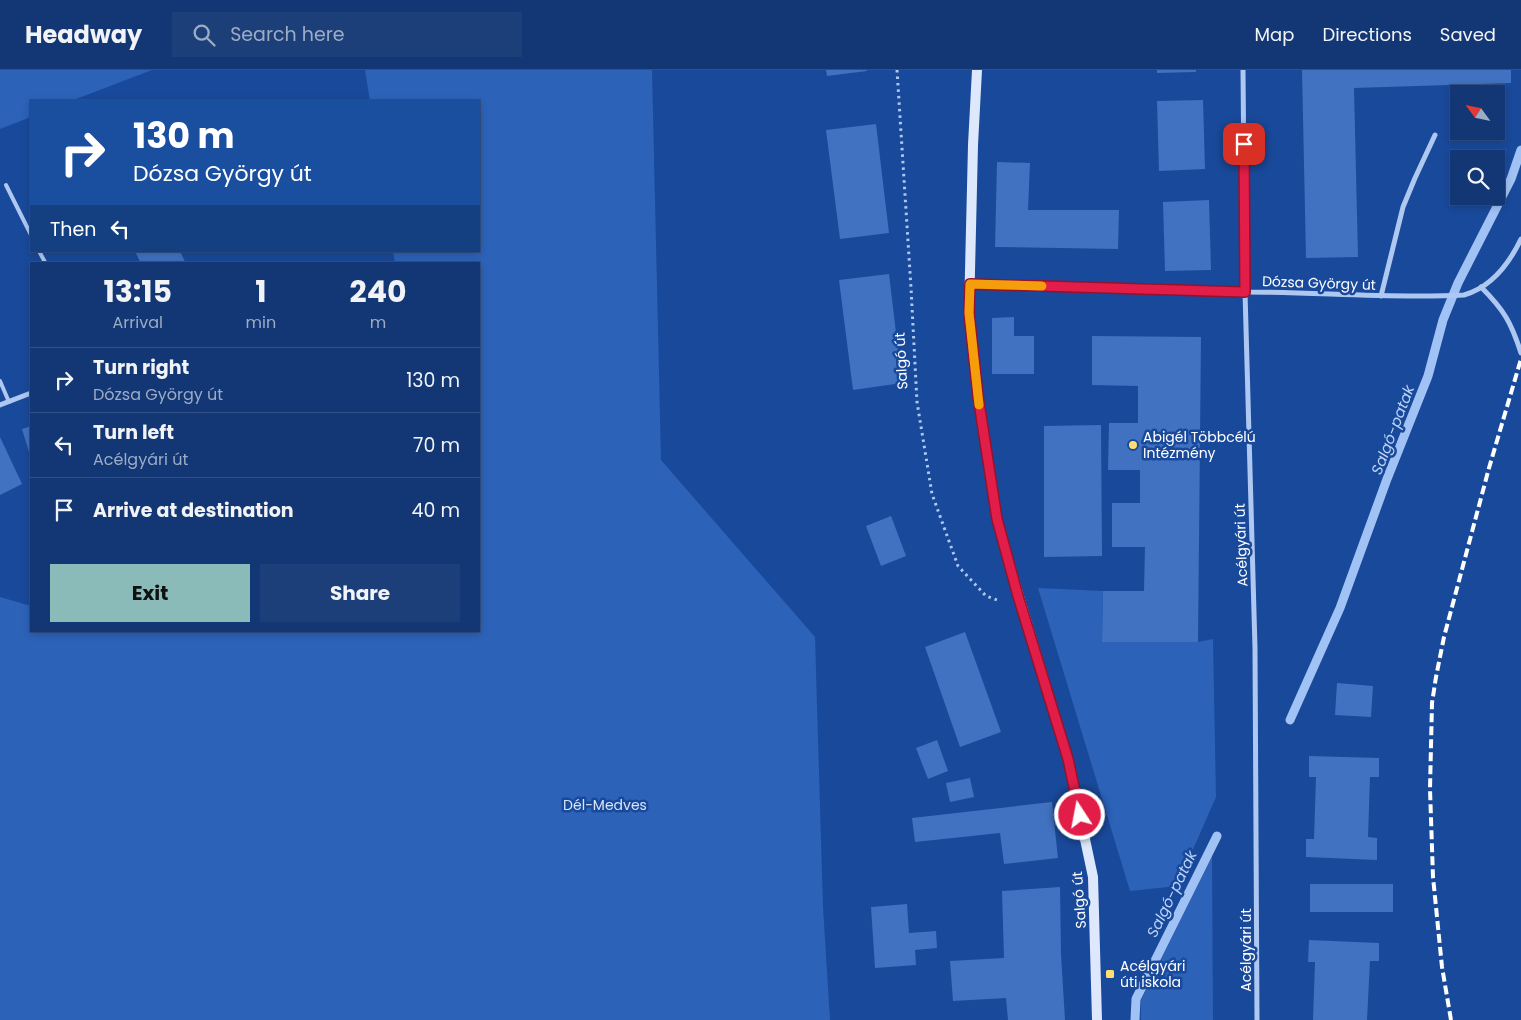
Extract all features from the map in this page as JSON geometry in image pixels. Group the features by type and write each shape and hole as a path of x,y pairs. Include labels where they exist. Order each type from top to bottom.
{"main road":[{"name":"Salgó út","path":"977,70 973,145 969,313 978,396 997,519 1068,759 1093,877 1097,1020"}],"street":[{"name":"Acélgyári út","path":"1243,70 1245,292 1255,648 1258,1020"},
{"path":"1381,296 1403,207 1435,135"},
{"name":"Dózsa György út","path":"970,284 1381,296 1464,295 1473,293 1494,278 1508,263 1521,239"},
{"path":"1481,287 1506,314 1521,352"},
{"path":"0,405 30,393"}],"lane":[{"path":"6,185 30,233"},
{"path":"0,381 10,402"}],"path":[{"name":"Salgó út","path":"897,70 912,288 917,402 932,494 958,566 986,596 1022,608"}],"green space":[{"path":"0,70 152,70 74,100 30,100 30,117 0,129"},
{"name":"Dél-Medves","path":"365,70 652,70 661,460 815,637 823,907 830,1020 0,1020 0,597 30,606 30,632 480,632 480,262 395,262 393,252 480,252 480,100 370,100"},
{"path":"1038,588 1103,591 1102,642 1198,642 1213,639 1216,797 1177,886 1130,891"},
{"path":"1212,855 1213,1020 1141,1020 1141,1000"}],"building":[{"path":"826,70 866,70 867,71 827,76"},
{"path":"1157,70 1196,70 1196,72 1157,73"},
{"path":"1302,70 1511,70 1511,83 1354,88 1358,257 1306,258"},
{"path":"1203,100 1205,169 1159,171 1157,101"},
{"path":"876,124 889,233 840,239 826,130"},
{"path":"997,162 1030,163 1028,210 1119,210 1118,249 995,247"},
{"path":"1209,200 1211,270 1165,271 1163,202"},
{"path":"135,252 180,252 185,262 140,262"},
{"path":"889,274 902,383 853,390 839,280"},
{"path":"1014,317 1014,336 1034,336 1034,374 992,374 992,318"},
{"path":"1092,336 1201,337 1198,642 1102,642 1103,591 1144,591 1145,547 1112,547 1112,503 1140,503 1140,470 1108,470 1109,423 1138,423 1138,386 1092,385"},
{"path":"1101,425 1102,556 1044,557 1044,426"},
{"path":"30,426 29,452 22,429"},
{"path":"0,437 22,484 0,495"},
{"path":"891,516 906,556 881,566 866,526"},
{"path":"965,632 1001,732 960,747 925,647"},
{"path":"1337,683 1373,686 1371,717 1335,715"},
{"path":"937,740 948,771 928,779 916,748"},
{"path":"1309,756 1379,758 1379,777 1370,777 1368,837 1377,838 1377,860 1306,857 1306,839 1314,839 1316,777 1309,777"},
{"path":"970,778 974,797 950,802 946,783"},
{"path":"1052,802 1058,858 1004,864 1000,833 915,842 912,818"},
{"path":"1310,884 1393,884 1393,912 1310,912"},
{"path":"1060,887 1061,954 1065,1020 1008,1020 1006,998 953,1001 950,961 1004,958 1002,891"},
{"path":"907,904 909,933 936,931 937,948 915,950 916,965 875,968 871,907"},
{"path":"1309,940 1379,943 1379,961 1370,961 1367,1020 1313,1020 1315,962 1308,962"}],"waterway":[{"name":"Salgó-patak","path":"1290,720 1340,608 1387,479 1428,376 1443,320 1458,283 1511,179 1521,150"},
{"name":"Salgó-patak","path":"1135,1020 1136,999 1217,836"}],"railway":[{"path":"1451,1020 1442,967 1433,877 1430,789 1432,703 1444,637 1489,468 1521,359"}],"slow traffic":[{"path":"979,405 969,313 970,284 1042,286"}],"place":[{"name":"Abigél Többcélú Intézmény","path":"1133,445"},
{"name":"Acélgyári úti iskola","path":"1110,974"}],"route":[{"path":"1080,815 1068,759 1018,596 997,519 978,396 969,313 970,284 1245,292 1244,144"}]}
